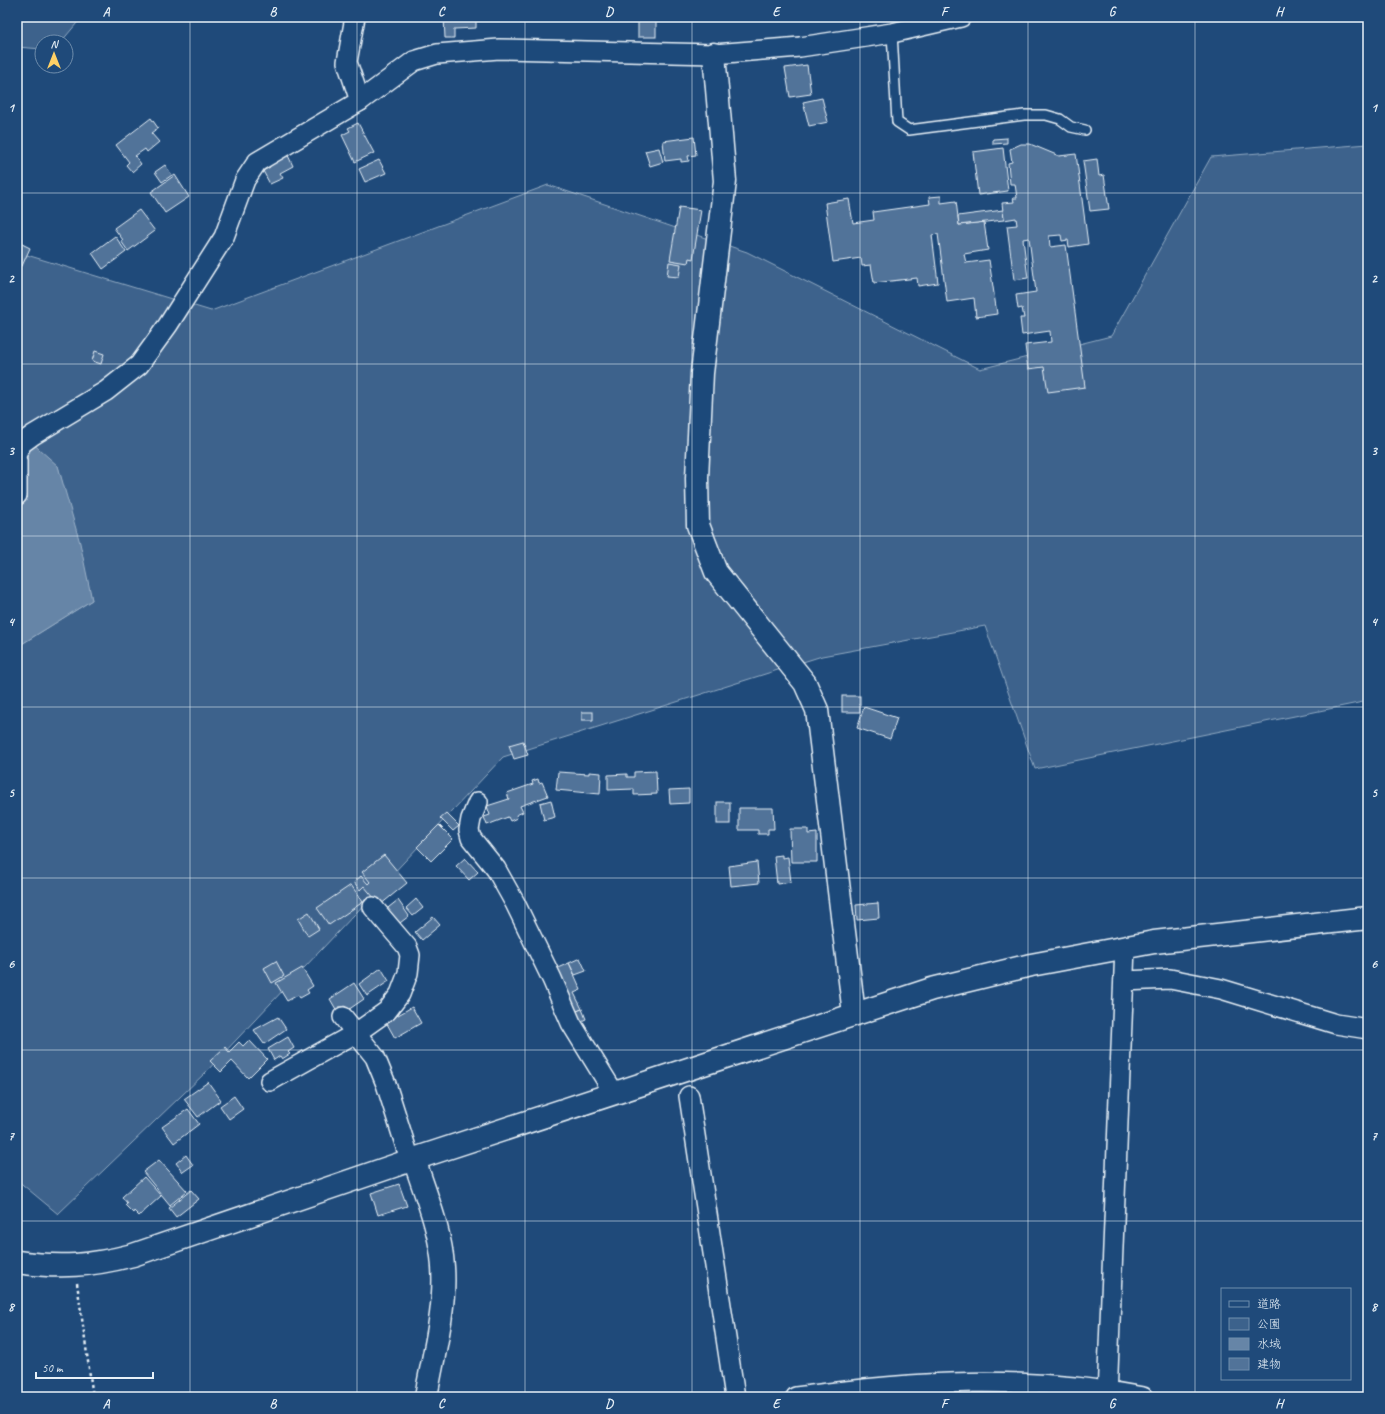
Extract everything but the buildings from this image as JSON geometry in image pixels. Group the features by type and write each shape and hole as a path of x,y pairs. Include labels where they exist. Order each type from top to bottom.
{"street":[{"path":"355,17 348,62 360,101"},
{"path":"17,453 22,443 106,391 138,365 168,325 224,237 245,180 257,162 360,101 414,61 437,54 499,49 714,54 800,47 892,33 962,17"},
{"path":"714,54 725,181 702,373 697,478 698,525 716,572 805,683 816,710 854,1014"},
{"path":"17,461 17,495"},
{"path":"478,802 471,819 471,838 496,869 515,903 552,979 571,1023 614,1093"},
{"path":"270,1082 356,1033 387,1011 400,994 408,973 410,955 407,947 374,907"},
{"path":"17,1262 39,1265 75,1266 101,1264 133,1255 412,1159 939,987 1031,965 1154,942 1368,918"},
{"path":"1107,1393 1125,947"},
{"path":"1124,982 1170,979 1221,988 1336,1024 1368,1029"},
{"path":"343,1017 374,1057 383,1077 434,1221 443,1267 441,1310 426,1397"},
{"path":"689,1096 735,1397"},
{"path":"796,1397 863,1388 945,1382 1021,1382 1142,1397"}],"lane":[{"path":"892,33 897,122 909,130 1024,114 1046,115 1060,120 1071,127 1085,130"}],"path":[{"path":"75,1266 93,1397"}],"green space":[{"path":"17,17 82,17 68,34 34,34 34,48 17,47"},
{"path":"1368,144 1368,701 1035,769 985,626 822,656 503,757 205,1073 58,1214 17,1180 17,647 92,600 58,466 17,439 17,252 211,311 548,185 747,252 980,369 1111,336 1211,157"}],"water":[{"path":"30,441 58,466 80,543 92,600 17,647 17,502 27,489 26,465"}]}
